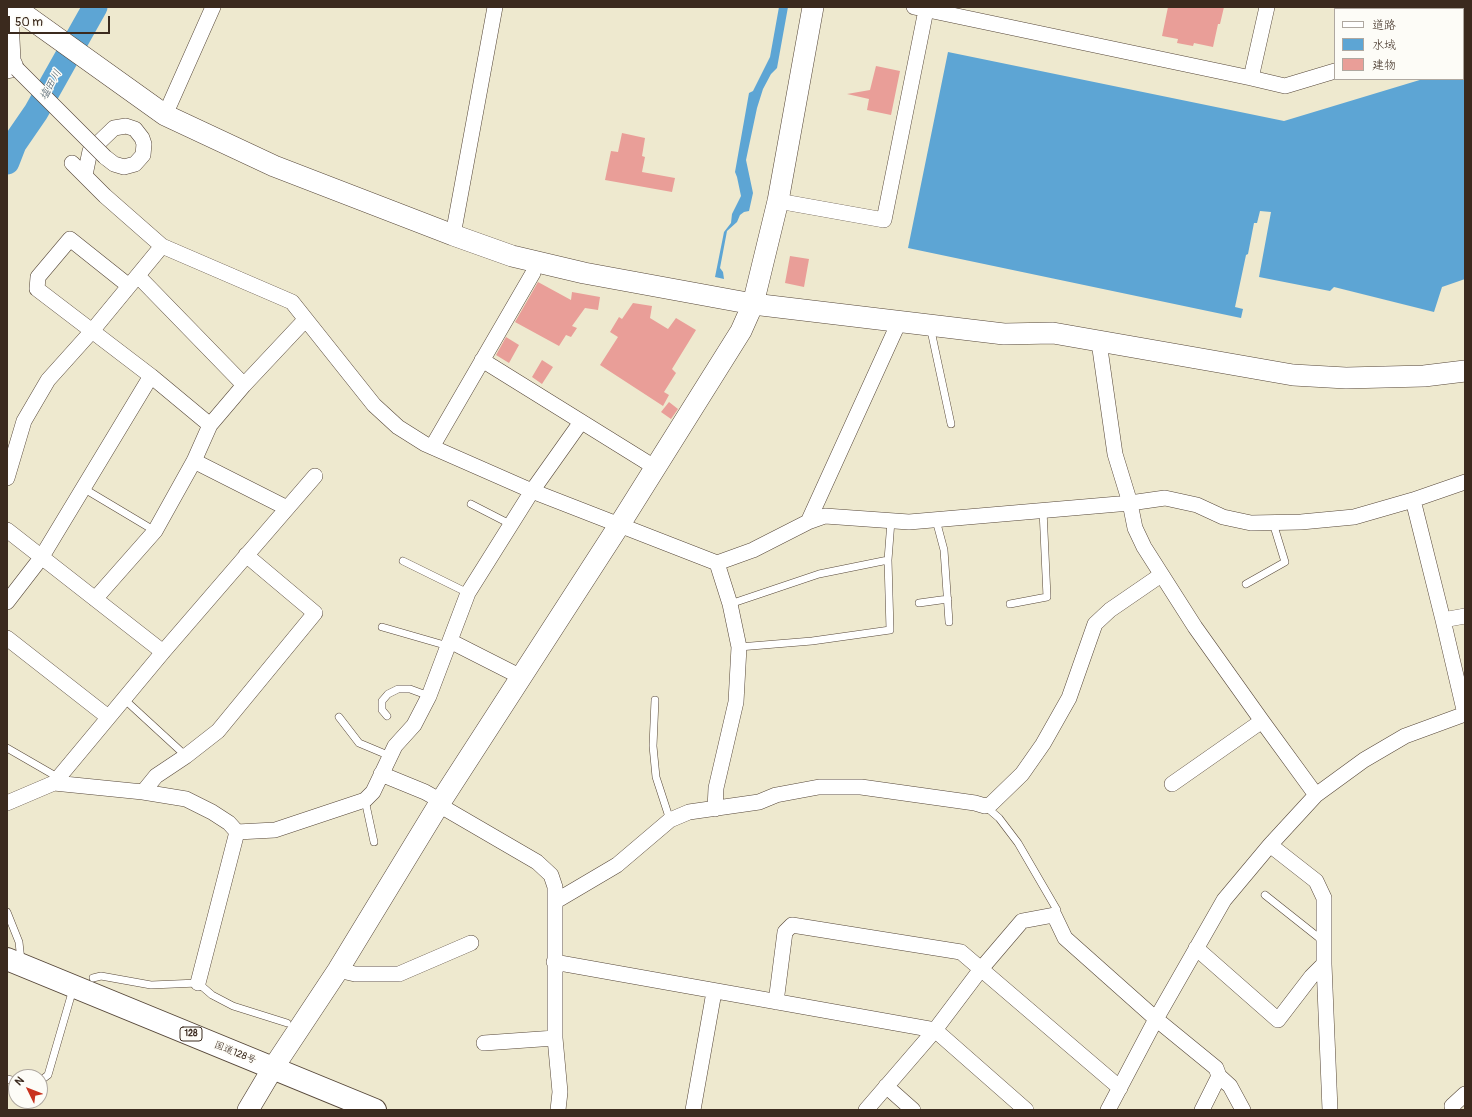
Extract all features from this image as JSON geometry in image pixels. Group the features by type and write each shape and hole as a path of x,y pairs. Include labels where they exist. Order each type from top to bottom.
{"highway":[{"name":"国道128号","path":"14,962 84,982 273,1068 375,1110"}],"street":[{"path":"165,115 213,7"},
{"path":"452,236 496,7"},
{"path":"248,1110 273,1068 338,970 440,803 656,468 741,331 753,304 778,202 813,7"},
{"path":"1251,78 1267,7"},
{"path":"778,202 884,220 920,8 1285,86 1334,71"},
{"path":"12,13 165,115 274,166 452,236 512,256 584,273 753,304 1004,334 1053,333 1293,375 1346,378 1424,376 1465,371"},
{"path":"12,13 12,70 105,156 114,164 124,167 135,164 143,155 144,144 142,138 135,129 126,126 114,128 90,151 85,175"},
{"path":"72,163 105,196 162,246 292,302 374,405 398,427 425,444 532,491 717,563 754,550 808,522 825,516 909,522 1130,503 1165,498 1197,505 1223,517 1251,523 1301,522 1354,517 1413,500 1465,482"},
{"path":"210,425 150,376 37,289 38,277 70,240 134,281 244,385"},
{"path":"7,478 24,421 48,380 92,331 162,246"},
{"path":"432,447 533,272"},
{"path":"95,599 154,531 194,461 210,425 244,385 306,320"},
{"path":"808,522 899,322"},
{"path":"1099,342 1115,454 1130,503 1135,528 1144,547 1195,627 1316,795"},
{"path":"482,360 656,468"},
{"path":"7,602 41,558 150,376"},
{"path":"237,832 275,830 365,800 373,792 395,746 414,725 430,696 468,593 510,524 581,422"},
{"path":"194,461 287,508"},
{"path":"7,803 57,780 163,652 315,476"},
{"path":"1108,1110 1156,1019 1224,900 1270,845 1316,795 1364,760 1405,736 1465,714 1413,500"},
{"path":"7,530 163,652"},
{"path":"143,792 156,776 186,756 218,731 315,613 246,555"},
{"path":"715,809 716,788 736,702 739,647 730,604 717,563"},
{"path":"556,901 617,865 670,820 689,812 759,802 776,795 819,787 861,788 974,802 985,806 990,804 1022,774 1043,744 1069,698 1095,624 1110,610 1161,575"},
{"path":"1443,620 1465,616"},
{"path":"7,638 108,717"},
{"path":"449,644 521,677"},
{"path":"1172,784 1262,722"},
{"path":"381,774 425,792 440,803 537,862 551,875 555,887 556,901 554,962 555,1038 560,1092 558,1110"},
{"path":"57,780 186,799 212,812 229,823 237,832"},
{"path":"198,983 237,832"},
{"path":"1270,845 1316,881 1324,898 1324,964 1330,1110"},
{"path":"866,1110 935,1030 981,969 1022,921 1054,914 1065,938 1156,1019 1216,1068 1219,1076 1230,1086 1243,1110"},
{"path":"776,1002 785,932 792,925 961,952 1120,1088"},
{"path":"338,970 355,974 399,974 471,943"},
{"path":"1196,948 1278,1020 1310,977 1324,964"},
{"path":"554,962 714,992 935,1030 1021,1108"},
{"path":"693,1110 714,992"},
{"path":"484,1043 555,1038"},
{"path":"1202,1110 1219,1076"},
{"path":"886,1086 913,1110"},
{"path":"1453,1110 1452,1106 1465,1094"}],"lane":[{"path":"930,326 951,424"},
{"path":"83,488 154,531"},
{"path":"471,504 510,524"},
{"path":"1010,604 1047,597 1043,510"},
{"path":"936,520 944,550 949,622"},
{"path":"739,647 812,641 890,630 888,560 891,521"},
{"path":"1246,584 1285,562 1273,523"},
{"path":"730,604 819,574 888,560"},
{"path":"403,561 468,593"},
{"path":"919,603 948,599"},
{"path":"382,626 449,644"},
{"path":"387,716 382,710 382,702 388,694 393,691 410,688 430,696"},
{"path":"124,699 186,756"},
{"path":"655,700 653,746 656,778 670,820"},
{"path":"339,716 359,743 390,756"},
{"path":"7,748 57,780"},
{"path":"365,800 374,842"},
{"path":"985,806 999,818 1018,843 1057,910 1054,914"},
{"path":"1264,895 1324,942"},
{"path":"7,912 19,942 14,962"},
{"path":"48,1075 84,982 101,976 151,985 198,983 212,995 233,1006 287,1023"}],"water":[{"path":"779,7 788,7 777,68 771,74 763,89 757,108 746,160 753,193 749,211 740,215 737,222 727,231 720,268 723,272 724,279 715,277 724,232 731,223 732,214 741,196 735,172 749,93 753,91 770,57"},
{"path":"948,52 1284,121 1420,80 1464,80 1465,66 1465,279 1442,287 1434,312 1334,287 1330,291 1259,277 1271,212 1260,211 1257,223 1254,223 1235,307 1243,309 1241,318 908,248"}],"building":[{"path":"1168,7 1224,7 1220,24 1218,24 1213,47 1194,43 1193,46 1177,43 1178,39 1162,36"},
{"path":"876,66 900,71 891,115 867,110 869,99 847,94 870,90"},
{"path":"622,133 645,138 642,156 645,157 642,172 675,178 672,192 605,180 611,151 618,152"},
{"path":"790,256 809,259 804,287 785,283"},
{"path":"538,282 571,300 572,292 600,297 598,310 585,308 572,326 577,328 571,337 566,335 559,346 515,322"},
{"path":"633,303 652,306 650,318 668,329 676,318 696,330 672,369 676,373 664,392 669,395 663,406 600,365 618,337 610,332 619,317 622,319"},
{"path":"506,337 519,345 509,363 496,355"},
{"path":"542,360 553,367 542,384 532,377"},
{"path":"669,402 678,409 671,419 661,412"}],"waterway":[{"name":"塩田川","path":"7,162 14,144 36,112 95,7"}]}
